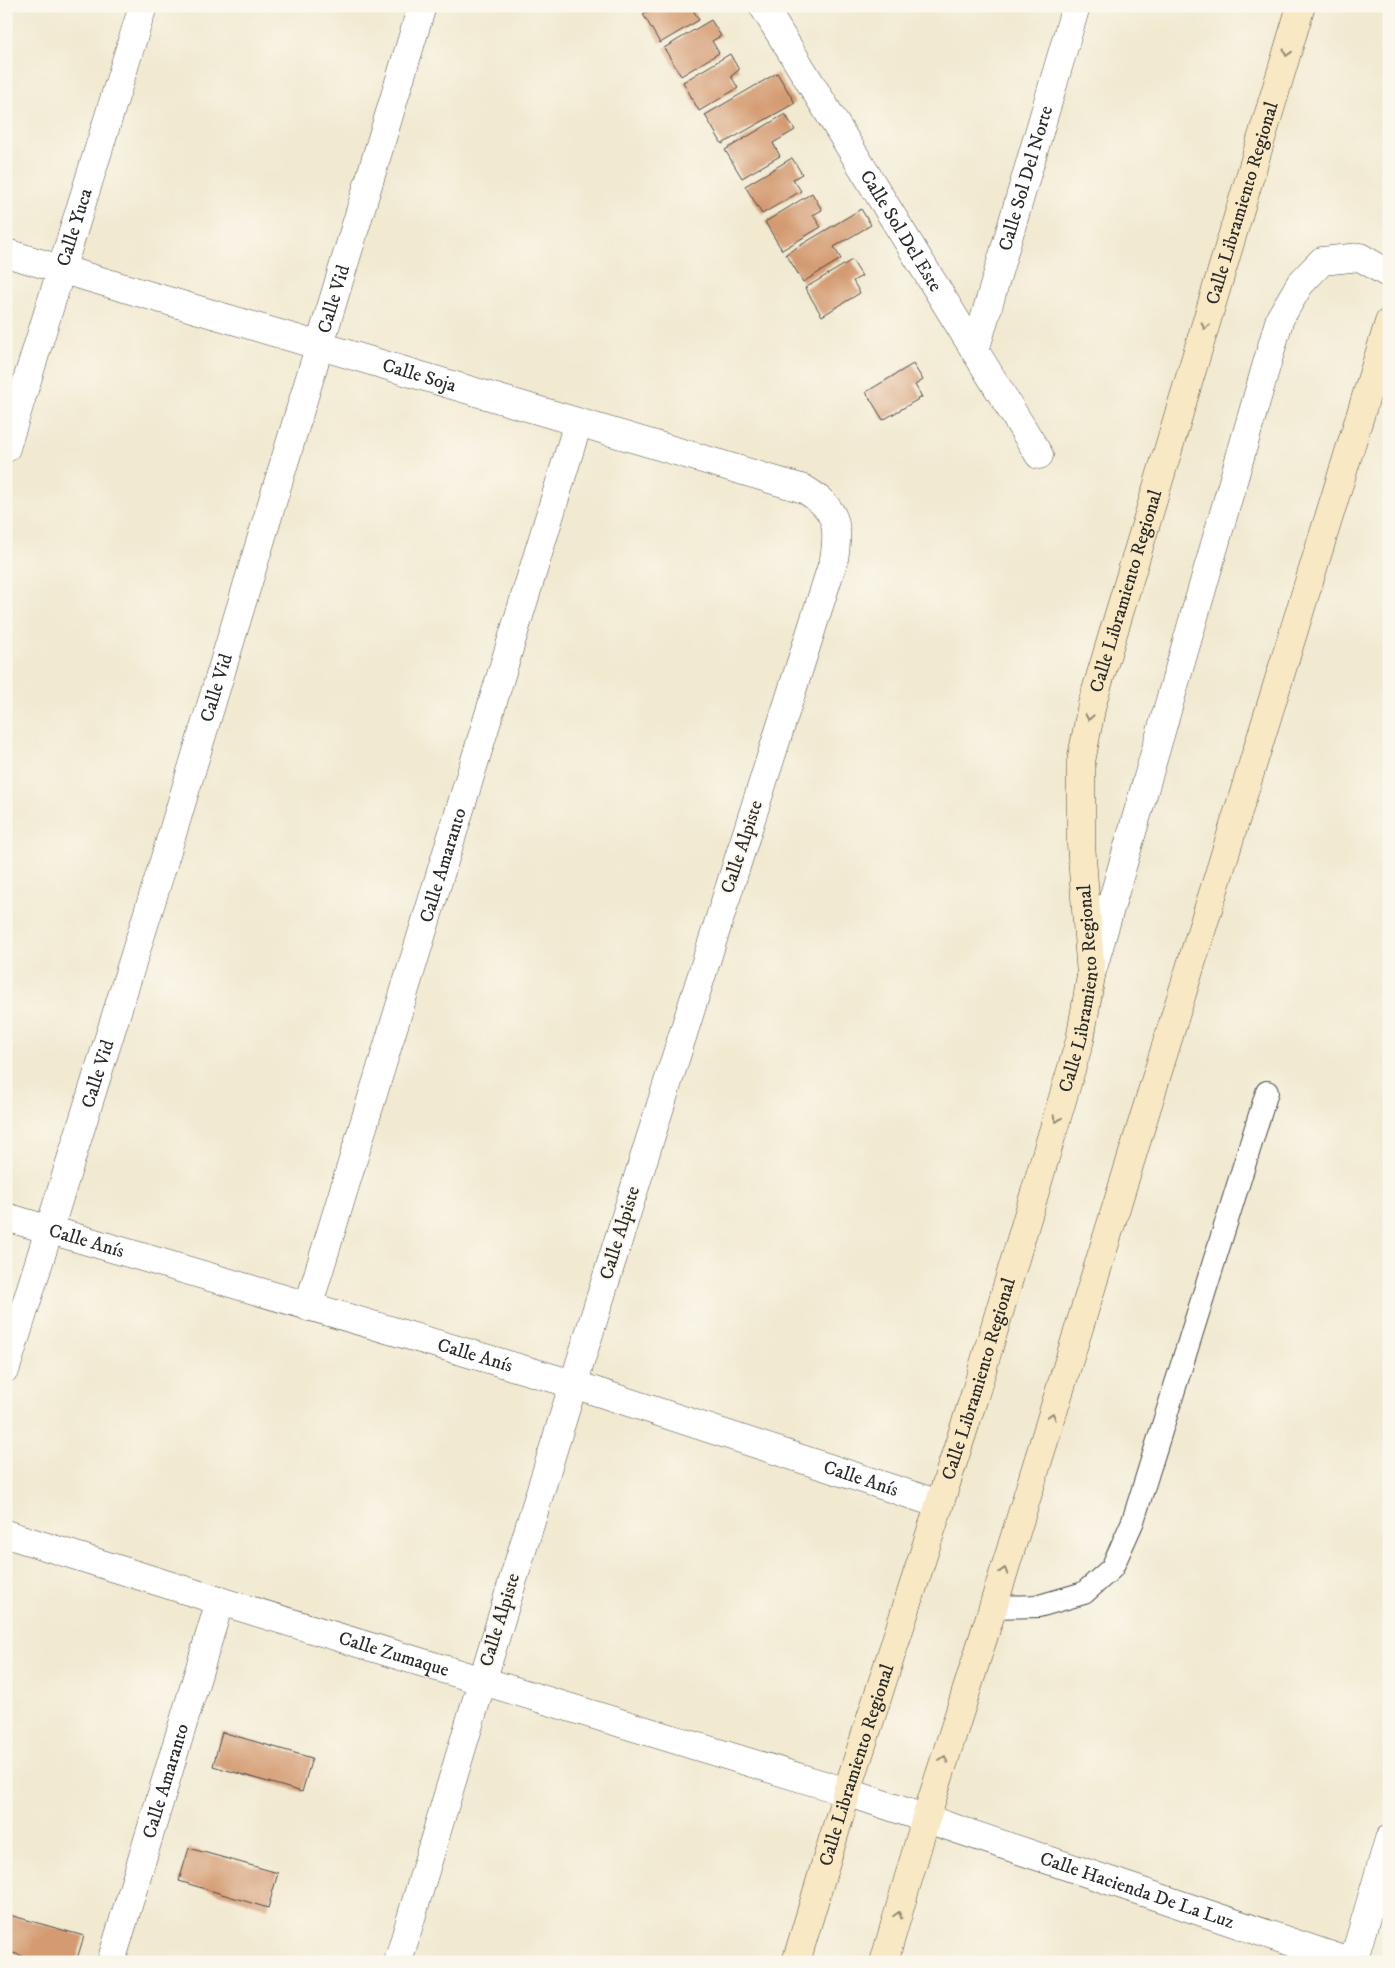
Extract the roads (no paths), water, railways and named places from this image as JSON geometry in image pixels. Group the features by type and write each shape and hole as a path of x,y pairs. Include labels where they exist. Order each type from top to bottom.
{"street":[{"name":"Calle Yuca","path":"6,448 143,6"},
{"name":"Calle Vid","path":"6,1368 167,852 422,6"},
{"name":"Calle Sol Del Este","path":"764,6 1039,455"},
{"name":"Calle Sol Del Norte","path":"975,351 1076,6"},
{"name":"Calle Libramiento Regional","path":"796,1962 847,1792 975,1394 1080,1040 1091,976 1081,826 1081,762 1092,704 1301,6"},
{"name":"Calle Soja","path":"6,253 804,489 818,497 827,508"},
{"path":"1091,976 1280,318 1300,284 1322,261 1360,257 1389,274"},
{"path":"884,1962 926,1818 993,1607 1389,322"},
{"name":"Calle Amaranto","path":"308,1307 578,423"},
{"name":"Calle Alpiste","path":"398,1962 481,1682 573,1384 695,993 834,559 838,537 836,524 827,508"},
{"name":"Calle Anís","path":"6,1218 573,1384 939,1504"},
{"name":"Calle Zumaque","path":"6,1534 481,1682 847,1792 926,1818"},
{"name":"Calle Amaranto","path":"111,1962 220,1601"},
{"name":"Calle Hacienda De La Luz","path":"926,1818 1351,1962"},
{"path":"1351,1962 1389,1839"}],"lane":[{"path":"993,1607 1038,1606 1084,1593 1112,1568 1133,1521 1267,1092"}]}
